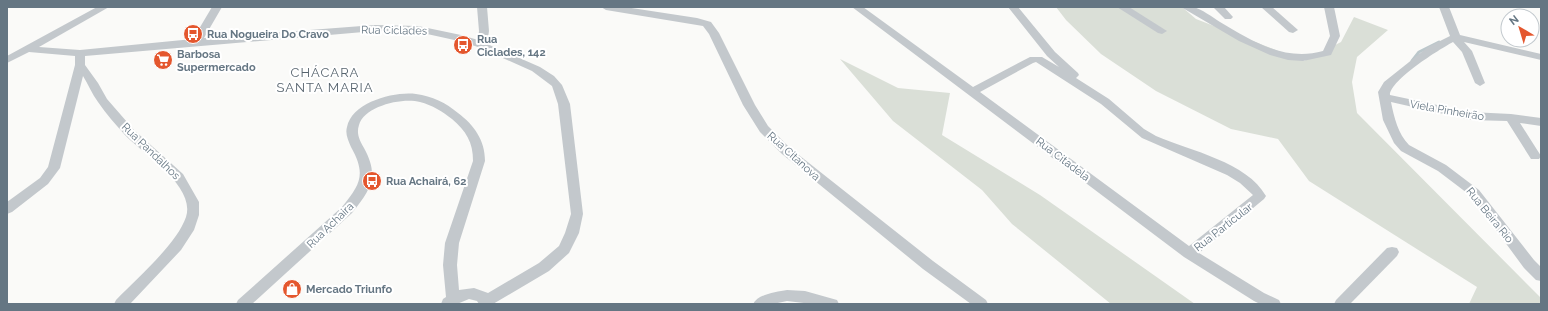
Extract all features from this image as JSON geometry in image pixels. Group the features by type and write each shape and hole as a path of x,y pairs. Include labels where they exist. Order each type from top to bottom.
{"street":[{"path":"7,60 104,7"},
{"path":"197,42 217,7"},
{"path":"482,7 484,31 482,45"},
{"name":"Rua Citanova","path":"606,7 681,18 707,24 714,33 749,105 764,129 786,151 928,265 981,304"},
{"name":"Rua Citadela","path":"857,7 1189,253 1259,297 1274,304"},
{"path":"1013,7 1051,54 1074,75 1079,85"},
{"path":"1122,7 1162,31"},
{"path":"1186,7 1248,42 1280,55 1303,58 1327,53 1335,36 1329,7"},
{"path":"1218,7 1228,17"},
{"path":"1266,7 1294,30"},
{"path":"1444,7 1456,38 1467,52 1480,83"},
{"name":"Rua Ciclades","path":"29,49 80,59 197,42 374,28 411,29 442,33 482,45 536,69 550,78 557,85 564,104 577,214 572,233 564,249 544,267 486,302"},
{"path":"1384,97 1384,92 1388,84 1432,49 1456,38 1541,57"},
{"path":"7,209 44,181 54,168 80,59"},
{"name":"Rua Pandalhos","path":"80,59 102,100 130,133 179,177 193,202 191,221 185,234 172,250 121,304"},
{"path":"972,92 1034,59 1044,62 1079,85"},
{"name":"Rua Particular","path":"1079,85 1113,108 1138,130 1151,139 1209,161 1246,180 1259,191 1260,196 1256,200 1189,253"},
{"name":"Rua Achaira","path":"242,304 347,210 360,194 367,180 367,169 352,136 353,123 359,113 378,103 399,97 416,97 433,102 462,121 474,138 479,149 479,161 452,243 450,265 450,301"},
{"name":"Viela Pinheirão","path":"1384,97 1470,116 1511,118 1541,122"},
{"name":"Rua Beira Rio","path":"1384,97 1389,120 1400,143 1411,152 1442,168 1475,193 1520,253 1541,276"},
{"path":"1511,118 1534,156"},
{"path":"1341,304 1392,252"},
{"path":"450,301 459,295 472,293 478,294 486,302"},
{"path":"760,304 769,299 789,295 807,297 832,304"}],"shaded area":[{"path":"1056,7 1182,7 1196,19 1304,61 1341,42 1354,17 1388,30 1357,57 1352,82 1357,113 1541,298 1541,304 1469,304 1477,287 1309,181 1278,139 1231,129 1156,91 1101,54 1066,20"},
{"path":"840,59 898,88 950,93 942,135 1040,195 1195,304 1111,304 1012,224 982,190 893,121"}],"waterway":[{"path":"1412,61 1419,52 1439,42"}],"place":[{"name":"Rua Nogueira Do Cravo","path":"193,34"},
{"name":"Rua Ciclades, 142","path":"463,45"},
{"name":"Barbosa Supermercado","path":"163,60"},
{"name":"Rua Achairá, 62","path":"372,181"},
{"name":"Mercado Triunfo","path":"292,289"}],"district":[{"name":"CHÁCARA SANTA MARIA","path":"325,80"}]}
